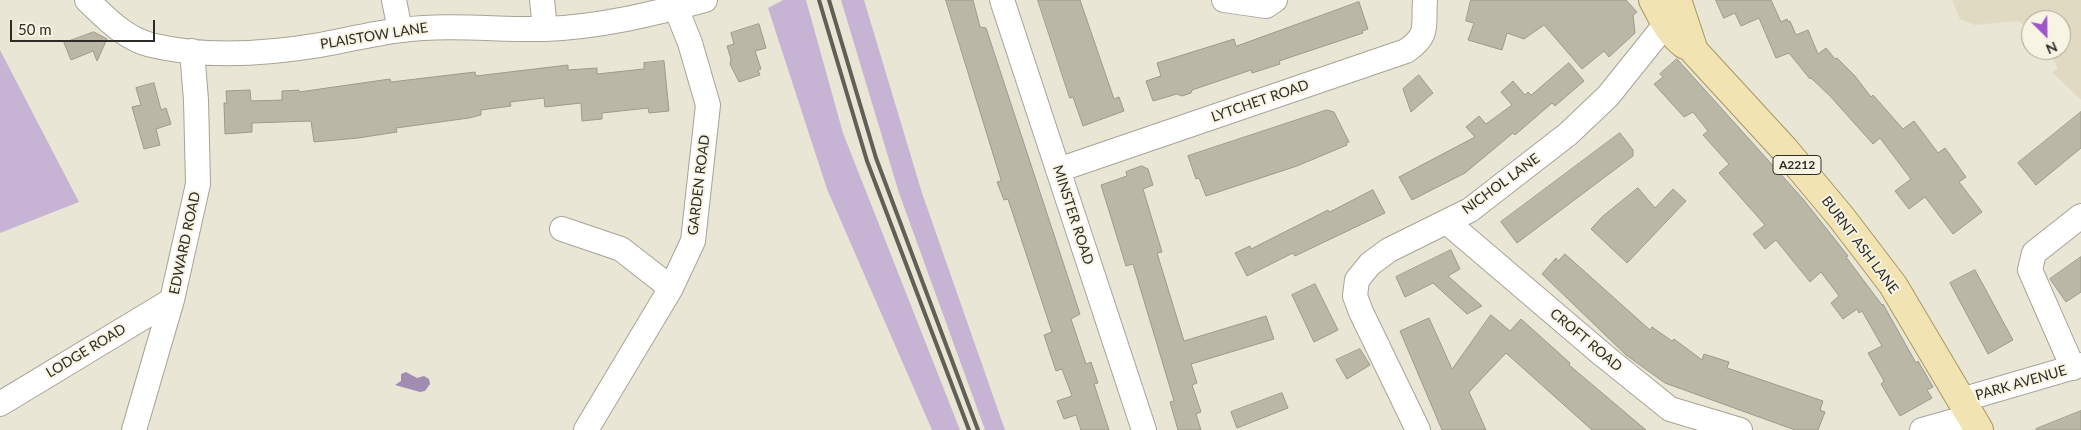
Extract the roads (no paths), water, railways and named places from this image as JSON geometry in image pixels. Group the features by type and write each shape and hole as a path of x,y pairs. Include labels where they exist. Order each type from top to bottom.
{"main road":[{"path":"1653,0 1665,25 1673,36 1694,51"},
{"name":"BURNT ASH LANE","path":"1677,0 1694,51 1785,150 1841,217 1893,285 1971,415"}],"street":[{"name":"PLAISTOW LANE","path":"86,0 113,25 129,36 153,45 192,50 239,52 318,45 400,30 467,26 545,29 617,22 705,0"},
{"path":"394,0 400,30"},
{"path":"542,0 545,29"},
{"name":"MINSTER ROAD","path":"1002,0 1144,430"},
{"path":"1224,0 1266,6 1275,0"},
{"name":"LYTCHET ROAD","path":"1058,170 1406,51 1415,45 1424,34 1425,0"},
{"name":"GARDEN ROAD","path":"586,430 671,288 693,241 708,105 690,43 676,8"},
{"name":"NICHOL LANE","path":"1418,430 1398,385 1361,312 1355,296 1358,280 1370,264 1389,250 1470,210 1568,134 1608,96 1665,25"},
{"name":"EDWARD ROAD","path":"134,430 172,300 198,184 196,100 192,50"},
{"path":"2077,367 2030,270 2034,253 2081,216"},
{"name":"CROFT ROAD","path":"1447,222 1603,355 1670,408 1740,430"},
{"path":"562,229 621,249 671,288"},
{"name":"LODGE ROAD","path":"0,404 172,300"},
{"name":"PARK AVENUE","path":"1971,415 2077,367"},
{"path":"1922,430 1971,415"}],"railway":[{"path":"819,0 867,161 969,430"},
{"path":"829,0 876,158 978,430"}]}
